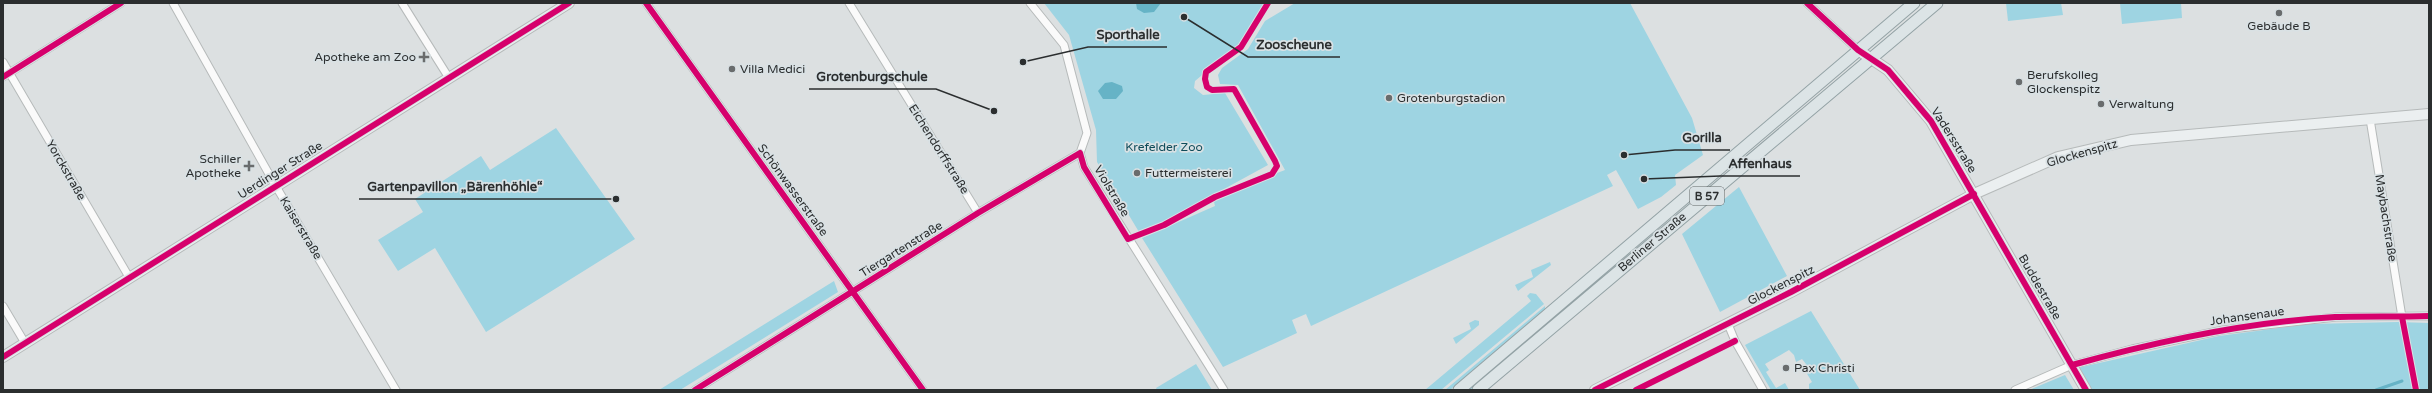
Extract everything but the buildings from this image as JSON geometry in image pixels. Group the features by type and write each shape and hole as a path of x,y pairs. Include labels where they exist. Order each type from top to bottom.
{"main road":[{"name":"Uerdinger Straße","path":"3,357 569,3"},
{"name":"Berliner Straße","path":"1459,390 1914,3"},
{"name":"Berliner Straße","path":"1478,390 1937,3"},
{"name":"Vadersstraße","path":"1858,50 1888,70 1927,116 1974,194"},
{"name":"Glockenspitz","path":"1595,390 1728,324 1974,194 2058,157 2131,140 2429,114"},
{"name":"Buddestraße","path":"1974,194 2086,390"}],"street":[{"path":"6,75 121,3"},
{"name":"Kaiserstraße","path":"173,3 276,186 396,390"},
{"path":"402,3 449,78"},
{"name":"Schönwasserstraße","path":"646,3 923,390"},
{"name":"Eichendorffstraße","path":"848,3 978,213"},
{"path":"1030,3 1064,45 1087,133 1080,153"},
{"name":"Vadersstraße","path":"1807,3 1858,50"},
{"name":"Yorckstraße","path":"3,62 6,75 129,277"},
{"name":"Maybachstraße","path":"2370,119 2402,317"},
{"name":"Tiergartenstraße","path":"695,390 978,213 1080,153"},
{"name":"Violstraße","path":"1080,153 1084,167 1122,230 1224,390"},
{"path":"3,306 25,343"},
{"name":"Johansenaue","path":"2015,390 2072,366 2132,349 2254,325 2336,317 2429,316"},
{"path":"1728,324 1735,341 1763,390"}],"green space":[{"name":"Krefelder Zoo","path":"1044,3 1266,3 1238,45 1195,81 1194,88 1203,95 1225,93 1268,165 1160,224 1139,232 1097,162 1096,130 1069,35"},
{"path":"1295,3 1630,3 1692,118 1703,155 1675,175 1676,185 1661,197 1638,209 1616,170 1607,175 1613,186 1311,326 1306,314 1292,320 1297,333 1223,367 1142,238 1215,206 1213,198 1285,170 1238,85 1220,84 1218,75 1222,68 1248,49 1265,21"},
{"path":"2006,3 2061,3 2063,15 2008,21"},
{"path":"2120,3 2181,3 2182,18 2122,24"},
{"path":"556,128 635,239 486,332 435,248 398,271 378,240 423,212 415,199 481,156 490,170"},
{"path":"1739,187 1787,276 1720,312 1682,234"},
{"path":"1550,262 1551,265 1518,291 1515,285 1533,277 1531,270"},
{"path":"834,281 838,292 680,390 659,390"},
{"path":"1530,293 1536,294 1544,304 1441,390 1425,390 1531,301 1527,296"},
{"path":"1545,306 1545,310 1450,390 1445,390"},
{"path":"1811,311 1860,390 1809,390 1809,384 1812,382 1803,367 1806,364 1802,359 1796,362 1794,355 1789,350 1765,364 1769,370 1766,372 1776,388 1785,383 1789,390 1771,390 1745,345"},
{"path":"1475,320 1479,321 1479,325 1456,344 1453,338 1471,329 1469,323"},
{"path":"1548,320 1550,322 1470,390 1465,390"},
{"path":"2398,322 2429,323 2429,390 2091,390 2077,368 2219,336 2309,324"},
{"path":"1196,364 1212,390 1157,390 1156,388"},
{"path":"2065,375 2074,390 2029,390"}],"shaded area":[{"path":"1136,3 1161,3 1154,12 1144,13 1137,9"},
{"path":"1112,82 1122,86 1123,91 1116,99 1103,99 1098,91 1105,83"}],"waterway":[{"path":"2376,390 2402,381"}],"tram line":[{"path":"3,358 573,3"}],"cycle path":[{"path":"3,77 121,3"},
{"path":"3,357 569,3"},
{"path":"646,3 923,390"},
{"path":"695,390 978,213 1080,153 1084,167 1128,239 1164,225 1215,197 1272,174 1277,166 1275,161 1234,89 1212,90 1207,87 1205,79 1206,72 1241,47 1268,3"},
{"path":"1807,3 1858,50 1888,70 1931,121 2086,390"},
{"path":"1595,390 1791,292 1974,194"},
{"path":"2072,365 2169,341 2268,323 2335,317 2429,316"},
{"path":"2402,317 2416,390"},
{"path":"1636,390 1735,341"}],"place":[{"name":"Gebäude B","path":"2279,13"},
{"name":"Zooscheune","path":"1184,17"},
{"name":"Apotheke am Zoo","path":"424,57"},
{"name":"Sporthalle","path":"1023,62"},
{"name":"Villa Medici","path":"732,69"},
{"name":"Berufskolleg Glockenspitz","path":"2019,82"},
{"name":"Grotenburgstadion","path":"1389,98"},
{"name":"Verwaltung","path":"2101,104"},
{"name":"Grotenburgschule","path":"994,111"},
{"name":"Gorilla","path":"1624,155"},
{"name":"Schiller Apotheke","path":"249,166"},
{"name":"Futtermeisterei","path":"1137,173"},
{"name":"Affenhaus","path":"1644,179"},
{"name":"Gartenpavillon „Bärenhöhle“","path":"616,199"},
{"name":"Pax Christi","path":"1786,368"}]}
